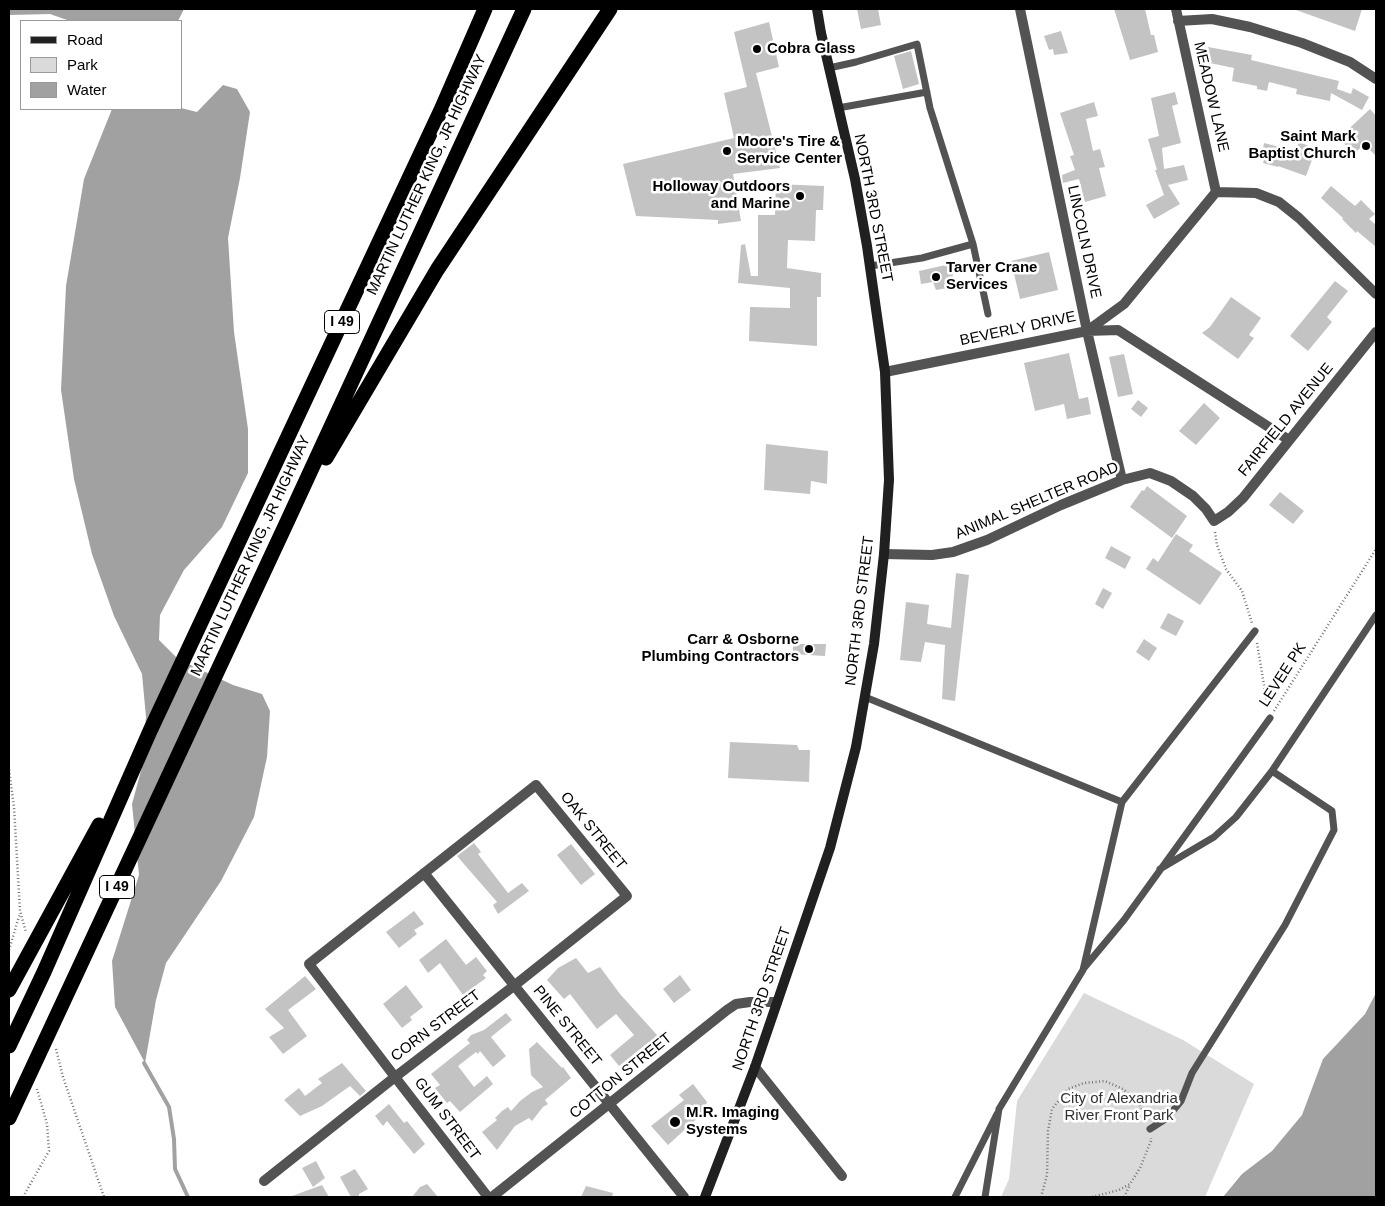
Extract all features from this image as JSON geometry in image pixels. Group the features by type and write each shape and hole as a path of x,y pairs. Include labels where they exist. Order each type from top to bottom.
{"highway":[{"name":"MARTIN LUTHER KING, JR HIGHWAY","path":"9,1046 150,731 436,119 485,9"},
{"name":"MARTIN LUTHER KING, JR HIGHWAY","path":"9,1118 524,9"},
{"path":"287,522 437,270 610,9"},
{"path":"9,990 150,731"}],"main road":[{"name":"NORTH 3RD STREET","path":"705,1197 755,1067 830,848 856,747 874,644 884,554 889,480 885,372 870,266 854,179 817,9"}],"street":[{"name":"LINCOLN DRIVE","path":"1020,9 1087,331 1122,480"},
{"name":"MEADOW LANE","path":"1176,9 1216,192"},
{"path":"1178,21 1212,20 1250,27 1302,43 1350,62 1376,79"},
{"name":"BEVERLY DRIVE","path":"885,372 1087,331 1124,304 1216,192"},
{"path":"1216,192 1256,193 1279,202 1299,218 1376,294"},
{"path":"1087,331 1118,330 1289,440"},
{"name":"FAIRFIELD AVENUE","path":"1214,521 1228,512 1243,498 1376,332"},
{"name":"ANIMAL SHELTER ROAD","path":"884,554 932,555 953,552 987,540 1061,505 1122,480 1150,473 1171,481 1193,496 1206,509 1214,521"},
{"name":"OAK STREET","path":"424,874 536,785 627,896"},
{"name":"GUM STREET","path":"424,874 309,964 488,1197"},
{"name":"PINE STREET","path":"424,874 684,1197"},
{"name":"CORN STREET","path":"264,1180 627,896"},
{"name":"COTTON STREET","path":"492,1197 736,1004 777,1002"},
{"path":"755,1067 842,1176"}],"lane":[{"path":"829,68 917,44 933,117 973,244 988,314"},
{"path":"838,108 927,92"},
{"path":"870,266 922,258 973,244"},
{"path":"1160,869 1214,837 1236,817 1272,771 1376,615"},
{"path":"1083,970 1122,802 1255,631"},
{"path":"865,697 1122,802"},
{"path":"955,1197 1000,1109 1083,970 1124,920 1270,718"},
{"path":"1150,1129 1167,1118 1181,1101 1192,1073 1285,925 1334,830 1332,811 1272,771"},
{"path":"985,1197 1000,1109"}],"path":[{"name":"LEVEE PK","path":"1214,521 1217,545 1226,569 1242,591 1255,631 1270,718"},
{"name":"LEVEE PK","path":"1270,718 1376,549"},
{"path":"9,950 20,911"},
{"path":"1041,1197 1047,1175 1048,1131 1052,1109 1068,1089 1084,1083 1105,1081 1124,1088 1138,1102 1149,1121 1152,1140 1140,1168 1124,1197"},
{"path":"1092,1197 1119,1190 1130,1184"}],"green space":[{"name":"City of Alexandria River Front Park","path":"1084,993 1183,1040 1254,1084 1205,1197 1001,1197 1009,1179 1017,1101"}],"water":[{"path":"9,9 184,9 178,20 67,20 50,14 9,15"},
{"path":"223,85 237,89 250,112 240,178 228,238 234,332 248,429 248,473 222,527 184,570 160,615 159,640 178,659 233,685 262,694 270,711 267,757 254,817 221,881 166,963 156,1000 145,1063 115,1007 112,961 139,875 132,804 142,767 146,717 142,674 114,616 92,554 74,479 61,390 66,286 84,179 112,110 182,110 182,108 197,112"},
{"path":"1376,993 1376,1197 1223,1197 1242,1174 1272,1151 1302,1115 1323,1059 1365,1014"}],"building":[{"path":"857,9 878,9 881,25 861,29"},
{"path":"1114,9 1145,9 1151,35 1154,35 1158,52 1130,60"},
{"path":"1296,9 1362,9 1355,31"},
{"name":"Moore's Tire & Service Center","path":"769,22 779,67 756,73 780,168 733,174 741,221 718,224 718,220 636,216 623,164 734,138 724,93 747,87 734,32"},
{"path":"1061,31 1068,53 1054,55 1053,49 1049,50 1044,36"},
{"path":"1208,47 1252,55 1251,60 1339,81 1337,89 1351,94 1353,88 1369,97 1362,110 1331,93 1330,101 1296,94 1297,89 1269,82 1267,91 1257,89 1257,86 1232,81 1234,68 1205,62"},
{"path":"911,51 919,84 903,89 894,56"},
{"path":"1175,92 1178,104 1172,106 1181,143 1162,148 1164,169 1184,165 1188,180 1168,185 1180,204 1154,219 1146,205 1164,195 1155,170 1157,170 1148,139 1159,136 1151,98"},
{"path":"1094,102 1098,116 1086,119 1093,151 1100,149 1105,167 1099,168 1106,196 1085,202 1079,179 1063,183 1062,175 1075,170 1070,156 1074,155 1060,113"},
{"path":"1370,109 1376,116 1376,156 1364,144 1354,154 1339,138"},
{"path":"1299,142 1316,149 1306,176 1263,163 1266,154 1262,153 1264,143 1295,151"},
{"path":"776,184 824,186 823,210 816,210 815,241 788,240 787,268 821,273 821,297 817,297 817,346 749,341 750,307 790,308 790,288 738,283 741,245 745,244 751,276 758,276 758,215 775,215"},
{"path":"1331,186 1355,206 1361,200 1375,214 1369,219 1376,225 1376,247 1357,231 1356,233 1321,198"},
{"path":"1049,252 1058,290 1020,299 1011,261"},
{"name":"Tarver Crane Services","path":"950,264 953,287 936,290 933,282 921,284 919,271"},
{"path":"1335,281 1348,291 1327,317 1332,322 1308,351 1290,336"},
{"path":"1231,297 1261,318 1249,335 1254,338 1238,359 1202,333 1210,327"},
{"path":"1069,353 1079,399 1088,397 1091,414 1067,419 1064,404 1035,411 1024,363"},
{"path":"1124,354 1133,394 1118,397 1109,357"},
{"path":"1138,400 1148,408 1141,417 1131,409"},
{"path":"1204,403 1220,418 1196,445 1179,431"},
{"path":"766,444 828,451 827,484 811,481 810,494 764,490"},
{"path":"1147,486 1187,516 1172,538 1130,507"},
{"path":"1280,492 1304,511 1293,524 1269,505"},
{"path":"1176,534 1193,545 1189,551 1222,573 1200,605 1146,569 1153,558 1158,562"},
{"path":"1111,546 1131,557 1125,569 1105,558"},
{"path":"956,573 969,575 955,701 942,699 945,645 925,642 921,662 900,660 906,602 929,605 927,624 951,628"},
{"path":"1103,588 1112,593 1103,609 1095,604"},
{"path":"1168,613 1184,621 1176,636 1160,628"},
{"path":"1144,639 1157,648 1149,661 1136,652"},
{"name":"Carr & Osborne Plumbing Contractors","path":"793,644 826,644 825,656 793,654"},
{"path":"730,742 797,745 799,750 810,750 809,782 728,778"},
{"path":"474,843 481,852 478,854 508,893 522,883 529,891 498,914 493,905 497,902 457,856"},
{"path":"571,844 595,874 581,885 557,855"},
{"path":"414,911 424,924 414,930 417,934 399,948 386,932"},
{"path":"446,939 466,965 476,957 487,971 483,975 486,978 463,995 440,963 428,973 419,960"},
{"path":"576,958 588,973 600,967 620,994 657,1035 650,1043 619,1066 610,1055 634,1035 616,1014 597,1029 570,994 564,999 547,980 558,968"},
{"path":"680,975 691,990 674,1003 663,989"},
{"path":"305,976 316,989 288,1010 307,1036 283,1054 269,1037 284,1028 265,1009"},
{"path":"406,985 423,1007 410,1017 412,1020 402,1028 383,1004"},
{"path":"506,1013 512,1020 491,1037 506,1056 493,1067 480,1051 458,1066 474,1087 487,1076 493,1084 460,1112 450,1101 447,1103 435,1088 440,1085 431,1074 470,1043 467,1040 471,1035 484,1030"},
{"path":"537,1042 563,1067 571,1078 545,1100 548,1104 543,1107 532,1121 529,1118 515,1126 497,1150 482,1132 497,1120 495,1118 502,1111 508,1107 511,1111 532,1092 543,1087 531,1075 529,1049"},
{"path":"342,1063 366,1091 360,1096 350,1086 322,1106 300,1116 284,1100 299,1088 305,1096 322,1083 318,1079"},
{"name":"M.R. Imaging Systems","path":"693,1084 707,1102 702,1114 668,1145 651,1126 684,1100 679,1095"},
{"path":"389,1104 404,1123 407,1121 425,1144 414,1154 387,1121 383,1126 375,1116"},
{"path":"316,1161 325,1178 313,1187 302,1168"},
{"path":"355,1169 368,1189 359,1194 359,1197 351,1197 340,1177"},
{"path":"427,1184 438,1197 412,1197 420,1187"},
{"path":"322,1185 329,1197 292,1197 292,1196"},
{"path":"586,1186 613,1193 612,1197 581,1197"}],"waterway":[{"path":"144,1063 169,1107 174,1139 175,1169 188,1197"}],"place":[{"name":"Cobra Glass","path":"757,49"},
{"name":"Saint Mark Baptist Church","path":"1366,146"},
{"name":"Moore's Tire & Service Center","path":"727,151"},
{"name":"Holloway Outdoors and Marine","path":"800,196"},
{"name":"Tarver Crane Services","path":"936,277"},
{"name":"Carr & Osborne Plumbing Contractors","path":"809,649"},
{"name":"M.R. Imaging Systems","path":"675,1122"}]}
